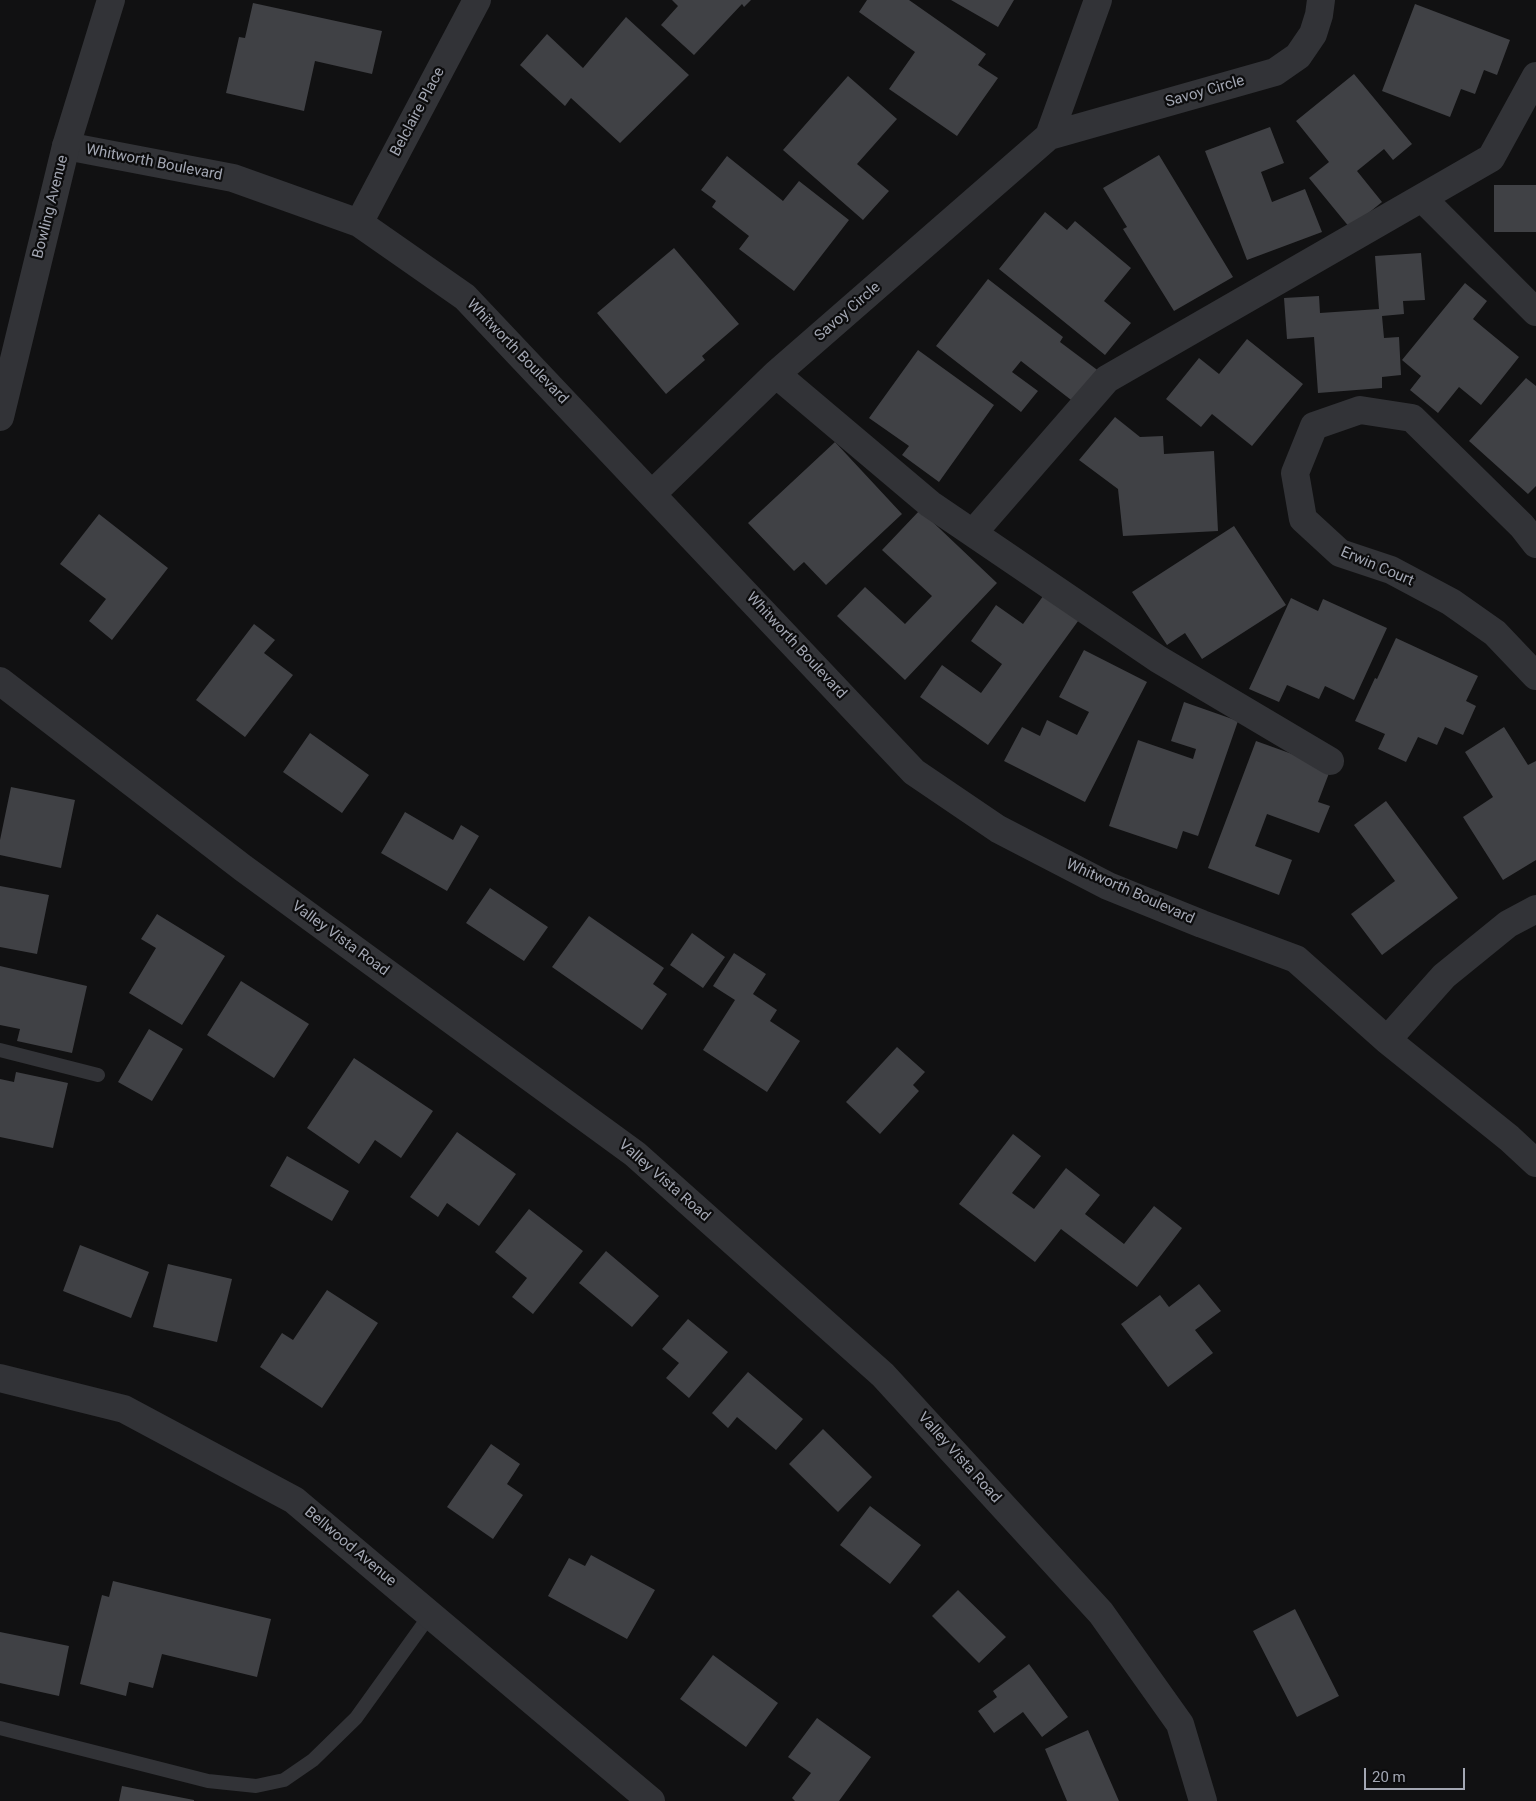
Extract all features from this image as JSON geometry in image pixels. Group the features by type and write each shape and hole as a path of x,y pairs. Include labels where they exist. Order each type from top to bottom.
{"street":[{"name":"Bowling Avenue","path":"0,417 66,146 111,0"},
{"name":"Belclaire Place","path":"359,223 477,0"},
{"name":"Savoy Circle","path":"1049,136 1098,0"},
{"name":"Savoy Circle","path":"652,494 776,374 1049,136 1275,72 1298,56 1312,34 1322,0"},
{"path":"973,533 1107,379 1491,158 1536,76"},
{"name":"Whitworth Boulevard","path":"66,146 233,178 359,223 465,297 914,772 998,828 1108,886 1296,959 1387,1040 1509,1138 1536,1163"},
{"path":"1422,198 1536,312"},
{"path":"776,374 930,504 1158,659 1330,761"},
{"name":"Erwin Court","path":"1536,544 1522,526 1412,418 1360,410 1314,426 1295,473 1303,519 1340,552 1391,570 1451,602 1495,633 1536,676"},
{"name":"Valley Vista Road","path":"0,681 243,868 635,1154 883,1375 1101,1613 1180,1724 1203,1801"},
{"path":"1387,1040 1444,976 1508,924 1536,909"},
{"name":"Bellwood Avenue","path":"0,1378 124,1409 294,1500 651,1801"}],"lane":[{"path":"0,1050 98,1075"},
{"path":"0,1728 208,1781 256,1786 284,1780 313,1760 356,1718 430,1615"}],"building":[{"path":"672,0 751,0 744,7 742,4 694,55 661,25 678,6"},
{"path":"867,0 909,0 986,54 978,65 998,78 957,136 889,89 915,52 859,12"},
{"path":"951,0 1014,0 998,27"},
{"path":"253,3 382,31 372,74 315,61 304,111 226,93 239,37 245,38"},
{"path":"1415,4 1510,40 1497,75 1484,70 1475,94 1461,89 1450,117 1382,91"},
{"path":"626,17 689,75 620,143 571,98 565,106 520,65 547,34 583,68"},
{"path":"1354,74 1412,144 1393,160 1384,149 1357,171 1382,202 1350,228 1309,178 1329,162 1296,121"},
{"path":"848,76 897,119 857,164 889,191 863,220 783,150"},
{"path":"1270,127 1284,163 1261,172 1272,202 1305,189 1322,232 1247,260 1205,151"},
{"path":"1159,155 1233,277 1174,311 1123,229 1127,227 1103,188"},
{"path":"727,156 783,201 799,181 849,220 794,291 739,249 749,236 712,207 716,201 701,190"},
{"path":"1494,185 1536,185 1536,232 1494,232"},
{"path":"1045,212 1067,230 1075,221 1131,268 1104,301 1131,323 1105,355 999,269"},
{"path":"674,248 739,324 702,356 705,360 666,394 597,313"},
{"path":"1421,253 1425,300 1403,301 1404,314 1382,316 1384,338 1399,337 1401,375 1382,377 1382,388 1318,393 1314,337 1287,339 1284,298 1319,296 1320,313 1379,309 1375,256"},
{"path":"988,279 1063,337 1060,342 1100,372 1075,403 1021,361 1012,372 1038,391 1021,412 936,346"},
{"path":"1465,283 1487,301 1473,319 1519,357 1481,405 1459,387 1438,413 1410,390 1421,376 1402,360"},
{"path":"1247,339 1303,384 1252,446 1212,414 1201,427 1166,399 1199,358 1219,374"},
{"path":"918,350 994,405 939,482 902,455 909,446 869,418"},
{"path":"1526,378 1536,386 1536,486 1528,494 1469,441"},
{"path":"1115,417 1140,437 1163,436 1164,454 1214,451 1218,531 1123,536 1118,489 1079,460"},
{"path":"835,442 902,514 826,585 804,562 794,571 748,523"},
{"path":"920,510 997,583 905,680 837,616 865,587 905,624 932,596 882,550"},
{"path":"99,514 168,568 112,640 89,621 106,599 60,564"},
{"path":"1234,526 1286,605 1202,659 1185,633 1167,645 1132,592"},
{"path":"1046,592 1081,617 988,745 920,697 942,665 981,693 1002,664 971,641 996,605 1023,624"},
{"path":"1291,598 1318,611 1323,599 1387,628 1354,700 1325,686 1319,699 1287,685 1279,702 1249,689"},
{"path":"254,624 275,640 264,653 293,675 245,737 196,700"},
{"path":"1396,638 1478,676 1466,701 1476,706 1463,735 1445,727 1437,745 1418,737 1406,762 1378,749 1385,734 1355,721"},
{"path":"1084,650 1147,682 1085,802 1004,761 1022,727 1040,736 1047,720 1077,735 1089,712 1059,697"},
{"path":"1184,702 1238,721 1198,836 1183,831 1177,849 1109,826 1138,740 1193,759 1196,749 1171,741"},
{"path":"1504,727 1528,765 1536,761 1536,860 1503,880 1463,817 1493,797 1465,752"},
{"path":"310,733 369,775 342,813 283,772"},
{"path":"1256,741 1331,768 1318,802 1330,806 1319,833 1267,814 1255,846 1292,860 1279,895 1208,868"},
{"path":"11,787 75,800 61,868 0,855 0,840"},
{"path":"1386,801 1458,898 1382,955 1351,914 1395,881 1354,825"},
{"path":"405,812 453,840 461,825 479,836 447,891 381,853"},
{"path":"0,886 49,895 37,954 0,947"},
{"path":"490,888 548,927 524,961 466,923"},
{"path":"157,914 225,956 182,1025 129,993 156,948 141,939"},
{"path":"589,916 664,968 653,984 667,994 642,1030 552,967"},
{"path":"692,933 725,957 703,988 670,965"},
{"path":"734,953 766,974 753,994 777,1010 770,1021 800,1041 767,1092 703,1050 735,1000 713,986"},
{"path":"0,966 87,986 72,1053 17,1041 20,1029 0,1025"},
{"path":"241,981 309,1024 274,1078 207,1035"},
{"path":"149,1029 183,1049 152,1101 118,1082"},
{"path":"897,1047 925,1072 913,1085 919,1091 880,1134 846,1102"},
{"path":"354,1058 433,1111 401,1158 375,1140 359,1164 307,1128"},
{"path":"16,1072 68,1083 53,1148 0,1137 0,1079 14,1082"},
{"path":"457,1132 516,1174 479,1226 447,1203 438,1217 410,1197"},
{"path":"1013,1134 1041,1156 1012,1193 1034,1209 1066,1168 1100,1195 1085,1214 1124,1244 1154,1206 1182,1228 1137,1287 1061,1229 1035,1262 959,1204"},
{"path":"287,1156 349,1191 332,1221 270,1186"},
{"path":"529,1209 583,1251 533,1314 512,1297 527,1278 495,1252"},
{"path":"80,1245 149,1272 131,1318 63,1291"},
{"path":"606,1251 659,1296 632,1327 579,1283"},
{"path":"168,1264 232,1279 217,1342 153,1327"},
{"path":"1199,1284 1221,1311 1195,1330 1213,1353 1168,1387 1121,1324 1160,1295 1169,1307"},
{"path":"327,1290 378,1323 322,1408 260,1367 282,1333 293,1340"},
{"path":"688,1319 728,1352 689,1398 666,1378 679,1363 662,1349"},
{"path":"748,1372 803,1419 776,1450 737,1417 728,1428 712,1413"},
{"path":"823,1429 872,1477 838,1512 789,1464"},
{"path":"491,1444 520,1464 507,1484 523,1495 493,1539 447,1507"},
{"path":"870,1506 921,1545 890,1584 840,1545"},
{"path":"591,1555 655,1590 627,1639 548,1596 569,1558 585,1566"},
{"path":"113,1581 271,1619 257,1677 162,1654 153,1688 129,1682 126,1696 80,1684 102,1595 109,1597"},
{"path":"958,1590 1006,1637 979,1663 932,1616"},
{"path":"1295,1609 1339,1696 1297,1717 1253,1631"},
{"path":"0,1632 69,1646 59,1696 0,1683"},
{"path":"713,1655 778,1703 746,1747 680,1699"},
{"path":"1029,1664 1068,1717 1042,1737 1023,1712 994,1733 978,1711 997,1697 993,1691"},
{"path":"817,1718 871,1757 839,1801 795,1801 792,1798 811,1773 788,1757"},
{"path":"1088,1730 1119,1801 1067,1801 1045,1749"},
{"path":"122,1786 194,1800 194,1801 119,1801"}]}
